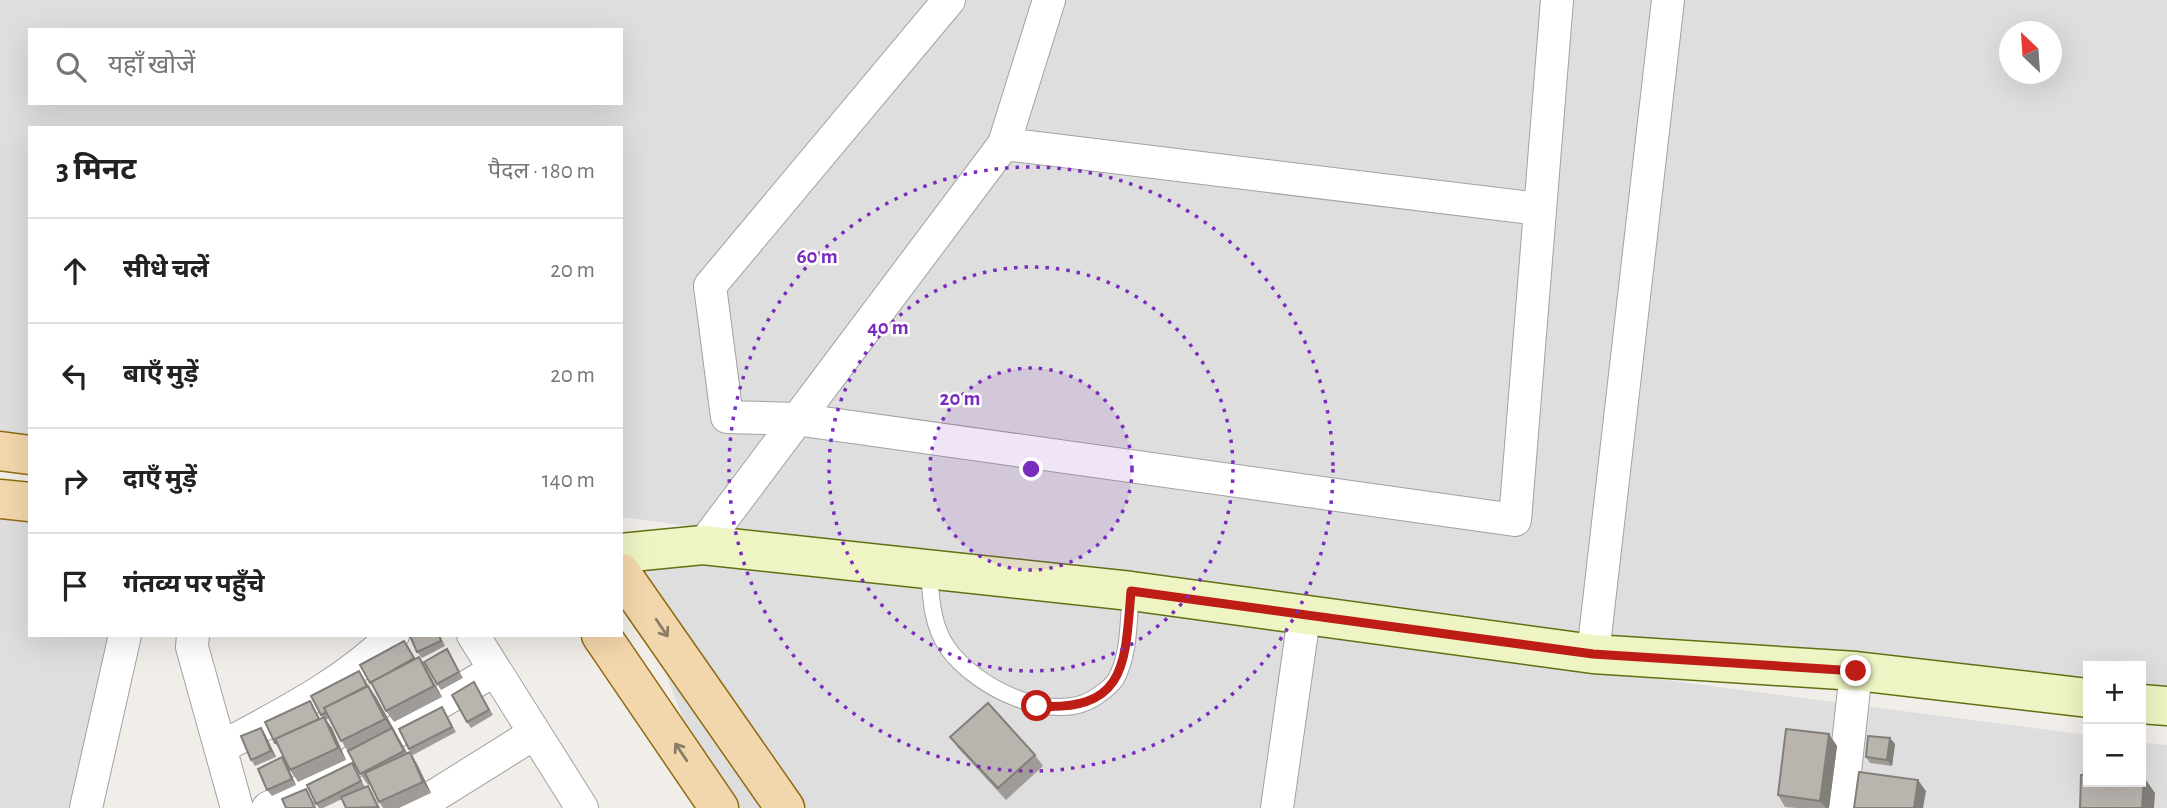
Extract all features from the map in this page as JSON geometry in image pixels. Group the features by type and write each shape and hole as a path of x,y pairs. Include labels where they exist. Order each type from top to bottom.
{"main road":[{"path":"0,451 28,455"},
{"path":"0,499 28,502"},
{"path":"623,576 785,808"},
{"path":"602,637 719,808"}],"street":[{"path":"949,0 710,286 727,417 794,419 1515,520 1557,0"},
{"path":"703,545 794,419 1004,144 1049,0"},
{"path":"1593,654 1668,0"},
{"path":"1004,144 1540,209"},
{"path":"623,553 703,545 1131,591 1304,617 1593,654 1856,671 2083,697"},
{"path":"1277,808 1304,617"},
{"path":"86,808 125,637"},
{"path":"192,637 192,647 237,808"},
{"path":"220,748 315,695 370,658 391,637"},
{"path":"474,637 535,733 576,806"},
{"path":"268,808 341,769 427,710 495,670"},
{"path":"1841,808 1856,671"},
{"path":"2146,704 2167,706"},
{"path":"415,808 535,733"}],"lane":[{"path":"929,569 932,612 947,647 971,672 993,686 1037,706 1065,708 1091,701 1114,682 1126,656 1131,591"}],"shaded area":[{"path":"0,0 2167,0 2167,723 2146,720 2146,661 2083,661 2083,711 623,517 623,126 28,126 28,438 0,434"},
{"path":"0,499 28,502 28,637 125,637 86,808 0,808"},
{"path":"705,555 2083,734 2083,787 2146,787 2146,743 2167,745 2167,808 718,808 623,562"}],"building":[{"path":"410,637 440,637 441,641 417,652"},
{"path":"404,641 414,658 370,683 360,665"},
{"path":"447,649 459,672 437,684 424,662"},
{"path":"419,657 434,686 386,711 371,682"},
{"path":"359,671 367,686 324,708 326,712 321,715 311,696"},
{"path":"474,682 489,710 467,722 452,695"},
{"path":"368,686 385,719 341,741 324,708"},
{"path":"310,701 319,719 275,739 275,743 265,722"},
{"path":"988,703 1035,755 998,788 950,737"},
{"path":"442,707 452,727 409,749 399,729"},
{"path":"324,717 338,748 290,770 275,739"},
{"path":"261,728 271,751 251,760 241,736"},
{"path":"392,728 404,751 360,774 348,751"},
{"path":"1786,729 1829,734 1820,801 1778,795"},
{"path":"1868,736 1890,738 1887,760 1866,757"},
{"path":"410,752 423,782 379,802 365,773"},
{"path":"282,757 292,779 267,790 258,769"},
{"path":"352,763 361,781 316,804 307,785"},
{"path":"1859,772 1918,780 1914,808 1854,808"},
{"path":"2081,775 2083,787 2143,787 2142,808 2080,808"},
{"path":"368,786 378,807 346,808 341,797"},
{"path":"306,789 315,808 286,808 282,799"}],"route":[{"path":"1037,706 1065,708 1091,701 1114,682 1126,656 1131,591 1304,617 1593,654 1856,671"}]}
